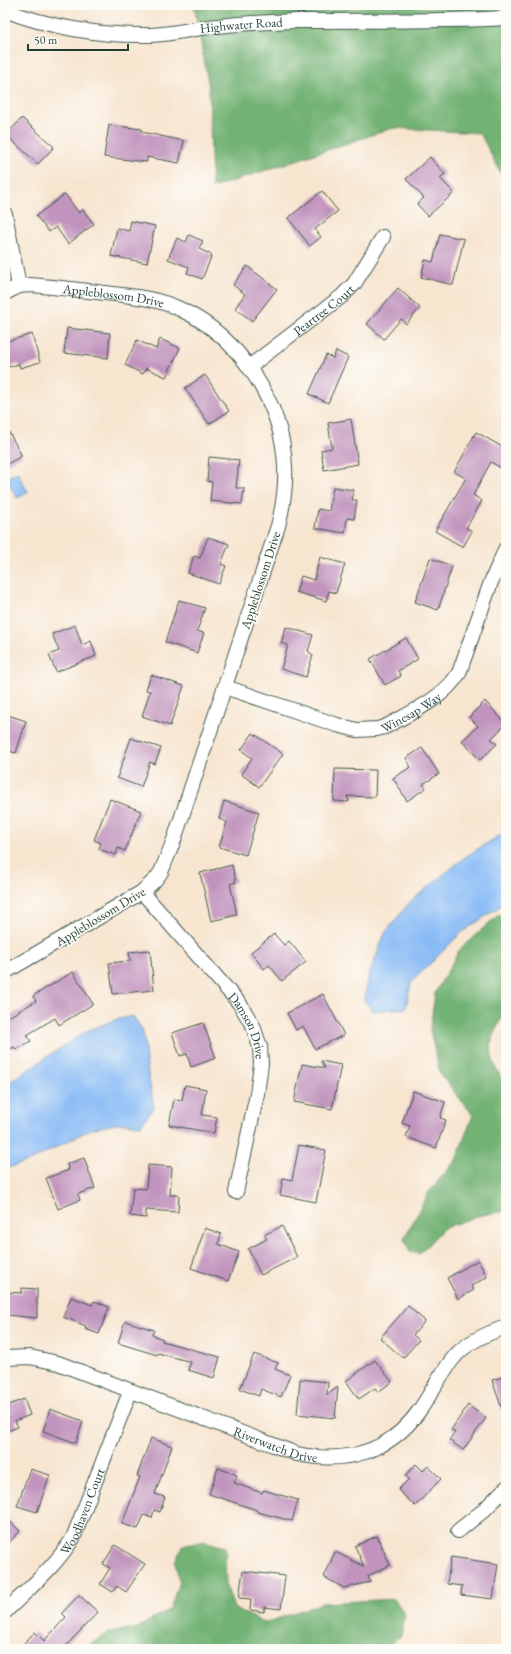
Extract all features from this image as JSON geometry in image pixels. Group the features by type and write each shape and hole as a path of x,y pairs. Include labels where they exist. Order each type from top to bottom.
{"street":[{"name":"Highwater Road","path":"5,10 40,21 88,31 120,35 148,35 232,24 294,21 428,21 506,18"},
{"path":"5,214 19,286"},
{"name":"Peartree Court","path":"249,367 342,296 354,284 382,237"},
{"name":"Appleblossom Drive","path":"5,293 19,286 30,285 145,298 181,310 210,327 241,356 264,390 275,416 282,444 285,465 285,487 278,526 166,860 155,880 142,892 5,972"},
{"name":"Winesap Way","path":"225,687 337,725 357,730 377,729 385,726 439,695 455,681 491,582 506,548"},
{"name":"Damson Drive","path":"142,892 240,1004 254,1026 260,1047 261,1064 236,1192"},
{"name":"Riverwatch Drive","path":"5,1358 30,1357 46,1360 297,1454 318,1458 343,1458 358,1455 378,1447 397,1434 418,1412 446,1367 456,1356 478,1338 506,1327"},
{"name":"Woodhaven Court","path":"5,1612 53,1566 73,1538 130,1392"},
{"path":"458,1531 483,1511 506,1488"}],"green space":[{"path":"194,5 506,5 506,184 480,133 393,128 212,188 209,88"},
{"path":"506,913 506,1012 494,1032 491,1049 495,1066 506,1085 506,1211 477,1216 444,1228 419,1254 410,1252 404,1239 429,1192 456,1160 473,1115 440,1074 430,1030 435,993 460,949 497,916"},
{"path":"204,1541 225,1547 226,1585 234,1608 265,1623 322,1603 394,1599 405,1614 401,1636 383,1649 83,1649 108,1633 137,1628 170,1609 179,1582 175,1561 183,1546"}],"water":[{"path":"17,472 28,492 17,498 6,478"},
{"path":"502,834 506,839 506,902 461,933 411,983 406,1008 373,1011 364,1000 369,975 385,933 410,902 465,857"},
{"path":"133,1016 143,1031 147,1068 154,1107 141,1125 121,1123 91,1129 30,1161 5,1169 5,1085 86,1031 115,1020"}],"building":[{"path":"22,118 54,147 38,164 6,135"},
{"path":"109,125 142,129 142,132 184,141 179,163 147,157 147,162 104,157"},
{"path":"430,157 445,174 440,178 454,193 428,216 417,204 424,198 406,179"},
{"path":"322,191 338,211 315,229 321,237 310,246 288,218"},
{"path":"65,194 79,213 83,210 94,224 68,244 56,227 49,232 36,216"},
{"path":"131,221 155,226 147,263 111,256 117,228 129,231"},
{"path":"440,234 464,239 453,285 421,277 425,260 433,262"},
{"path":"189,235 203,241 199,249 212,255 202,279 187,273 189,267 168,259 177,238 186,242"},
{"path":"247,266 277,289 252,321 235,308 245,294 233,285"},
{"path":"398,288 420,308 406,324 401,319 384,339 367,324"},
{"path":"67,328 110,333 108,358 64,353"},
{"path":"32,334 40,362 20,368 19,364 5,368 5,342"},
{"path":"160,339 180,348 166,377 146,368 143,374 125,365 137,340 156,349"},
{"path":"336,351 348,357 328,403 309,394 326,355 333,358"},
{"path":"205,375 229,411 209,424 185,388"},
{"path":"351,419 358,464 324,470 321,450 332,448 328,423"},
{"path":"5,425 22,456 5,465"},
{"path":"476,432 506,449 506,471 491,462 473,495 482,501 466,528 472,531 463,547 435,531 466,478 454,472"},
{"path":"209,457 239,460 236,488 244,488 242,504 210,501 212,482 207,481"},
{"path":"333,487 354,490 352,500 357,500 354,519 347,518 345,533 315,528 318,509 329,511"},
{"path":"208,537 229,544 221,564 226,566 219,584 188,573 194,556 200,558"},
{"path":"320,557 345,564 336,593 329,591 326,601 296,592 301,576 314,580"},
{"path":"430,558 452,566 438,610 415,602"},
{"path":"179,600 205,608 197,631 204,633 197,653 165,642"},
{"path":"75,625 82,645 91,641 96,656 56,672 49,655 59,651 52,634"},
{"path":"286,627 313,635 308,651 313,655 306,677 281,669 288,645 281,643"},
{"path":"406,638 418,659 398,671 401,676 385,685 370,659"},
{"path":"151,675 184,686 170,726 142,716 150,691 146,690"},
{"path":"485,701 506,724 491,739 497,744 480,760 462,741 478,726 469,717"},
{"path":"5,714 26,721 16,753 5,750"},
{"path":"253,733 283,754 259,787 241,774 252,758 241,750"},
{"path":"131,738 161,748 155,764 150,762 141,787 117,778"},
{"path":"422,748 439,774 423,784 426,788 407,801 393,778 411,767 406,758"},
{"path":"335,769 376,770 375,797 347,796 349,802 334,801"},
{"path":"110,799 141,811 125,851 118,848 116,855 99,849 101,843 94,840"},
{"path":"224,801 259,812 246,855 219,847 227,822 219,819"},
{"path":"232,865 236,882 230,884 237,915 211,921 200,873"},
{"path":"274,934 284,945 289,941 306,962 282,981 269,965 264,969 251,952"},
{"path":"150,950 154,990 113,994 109,963 130,961 129,952"},
{"path":"73,972 93,1004 59,1025 55,1018 27,1035 31,1041 16,1050 14,1047 5,1052 5,1019 36,1001 33,996"},
{"path":"323,994 344,1035 315,1049 303,1026 296,1030 287,1013"},
{"path":"203,1023 216,1058 191,1067 187,1054 180,1056 172,1033"},
{"path":"321,1061 341,1065 332,1109 294,1102 302,1064 325,1068"},
{"path":"185,1085 206,1089 202,1115 217,1117 214,1133 169,1125 174,1099 182,1100"},
{"path":"413,1091 445,1102 440,1118 446,1120 436,1148 406,1137 410,1126 402,1123"},
{"path":"299,1145 326,1150 316,1202 280,1195 283,1178 292,1180"},
{"path":"84,1158 95,1188 78,1194 80,1200 58,1209 46,1178 69,1170 67,1164"},
{"path":"148,1165 172,1167 170,1195 179,1195 178,1212 146,1210 146,1218 130,1216 133,1188 146,1189"},
{"path":"282,1226 297,1257 261,1275 248,1249 267,1239 264,1235"},
{"path":"205,1228 221,1234 218,1244 239,1252 228,1281 191,1268"},
{"path":"478,1260 487,1277 471,1286 474,1290 458,1299 447,1278"},
{"path":"22,1288 37,1289 37,1318 5,1315 5,1292 22,1293"},
{"path":"71,1297 92,1305 94,1301 109,1307 99,1334 85,1329 86,1326 63,1317"},
{"path":"408,1306 425,1321 413,1335 419,1340 403,1358 380,1338"},
{"path":"125,1321 154,1330 152,1335 163,1339 162,1341 220,1357 214,1378 188,1370 191,1362 158,1353 157,1355 118,1343"},
{"path":"254,1354 278,1363 275,1369 290,1375 281,1397 261,1389 259,1396 240,1389"},
{"path":"375,1360 392,1382 378,1392 375,1388 359,1399 346,1381"},
{"path":"506,1376 506,1415 504,1415 492,1380"},
{"path":"300,1379 328,1382 327,1395 338,1387 335,1418 297,1414"},
{"path":"5,1397 9,1405 24,1399 30,1415 15,1421 18,1427 5,1432"},
{"path":"468,1405 486,1418 463,1450 449,1440 455,1432 451,1430"},
{"path":"50,1409 83,1421 76,1443 43,1431"},
{"path":"151,1438 172,1446 155,1494 165,1497 160,1512 154,1510 152,1518 144,1515 138,1529 122,1524 140,1477 137,1476"},
{"path":"416,1464 423,1471 428,1466 441,1479 415,1506 398,1490 409,1479 405,1476"},
{"path":"218,1468 237,1475 234,1483 262,1493 263,1490 298,1500 292,1521 257,1512 257,1510 209,1494"},
{"path":"30,1469 50,1475 37,1512 17,1506"},
{"path":"5,1517 20,1531 5,1547"},
{"path":"377,1536 390,1565 368,1576 370,1582 344,1588 324,1577 335,1552 364,1566 355,1546"},
{"path":"115,1545 145,1564 126,1592 117,1586 113,1592 100,1584 110,1568 103,1564"},
{"path":"451,1557 498,1564 493,1599 461,1595 462,1586 447,1584"},
{"path":"243,1571 285,1576 281,1609 264,1607 264,1612 250,1610 251,1599 239,1598"},
{"path":"79,1595 98,1612 63,1649 18,1649 35,1632 44,1641 66,1617 62,1613"}]}
